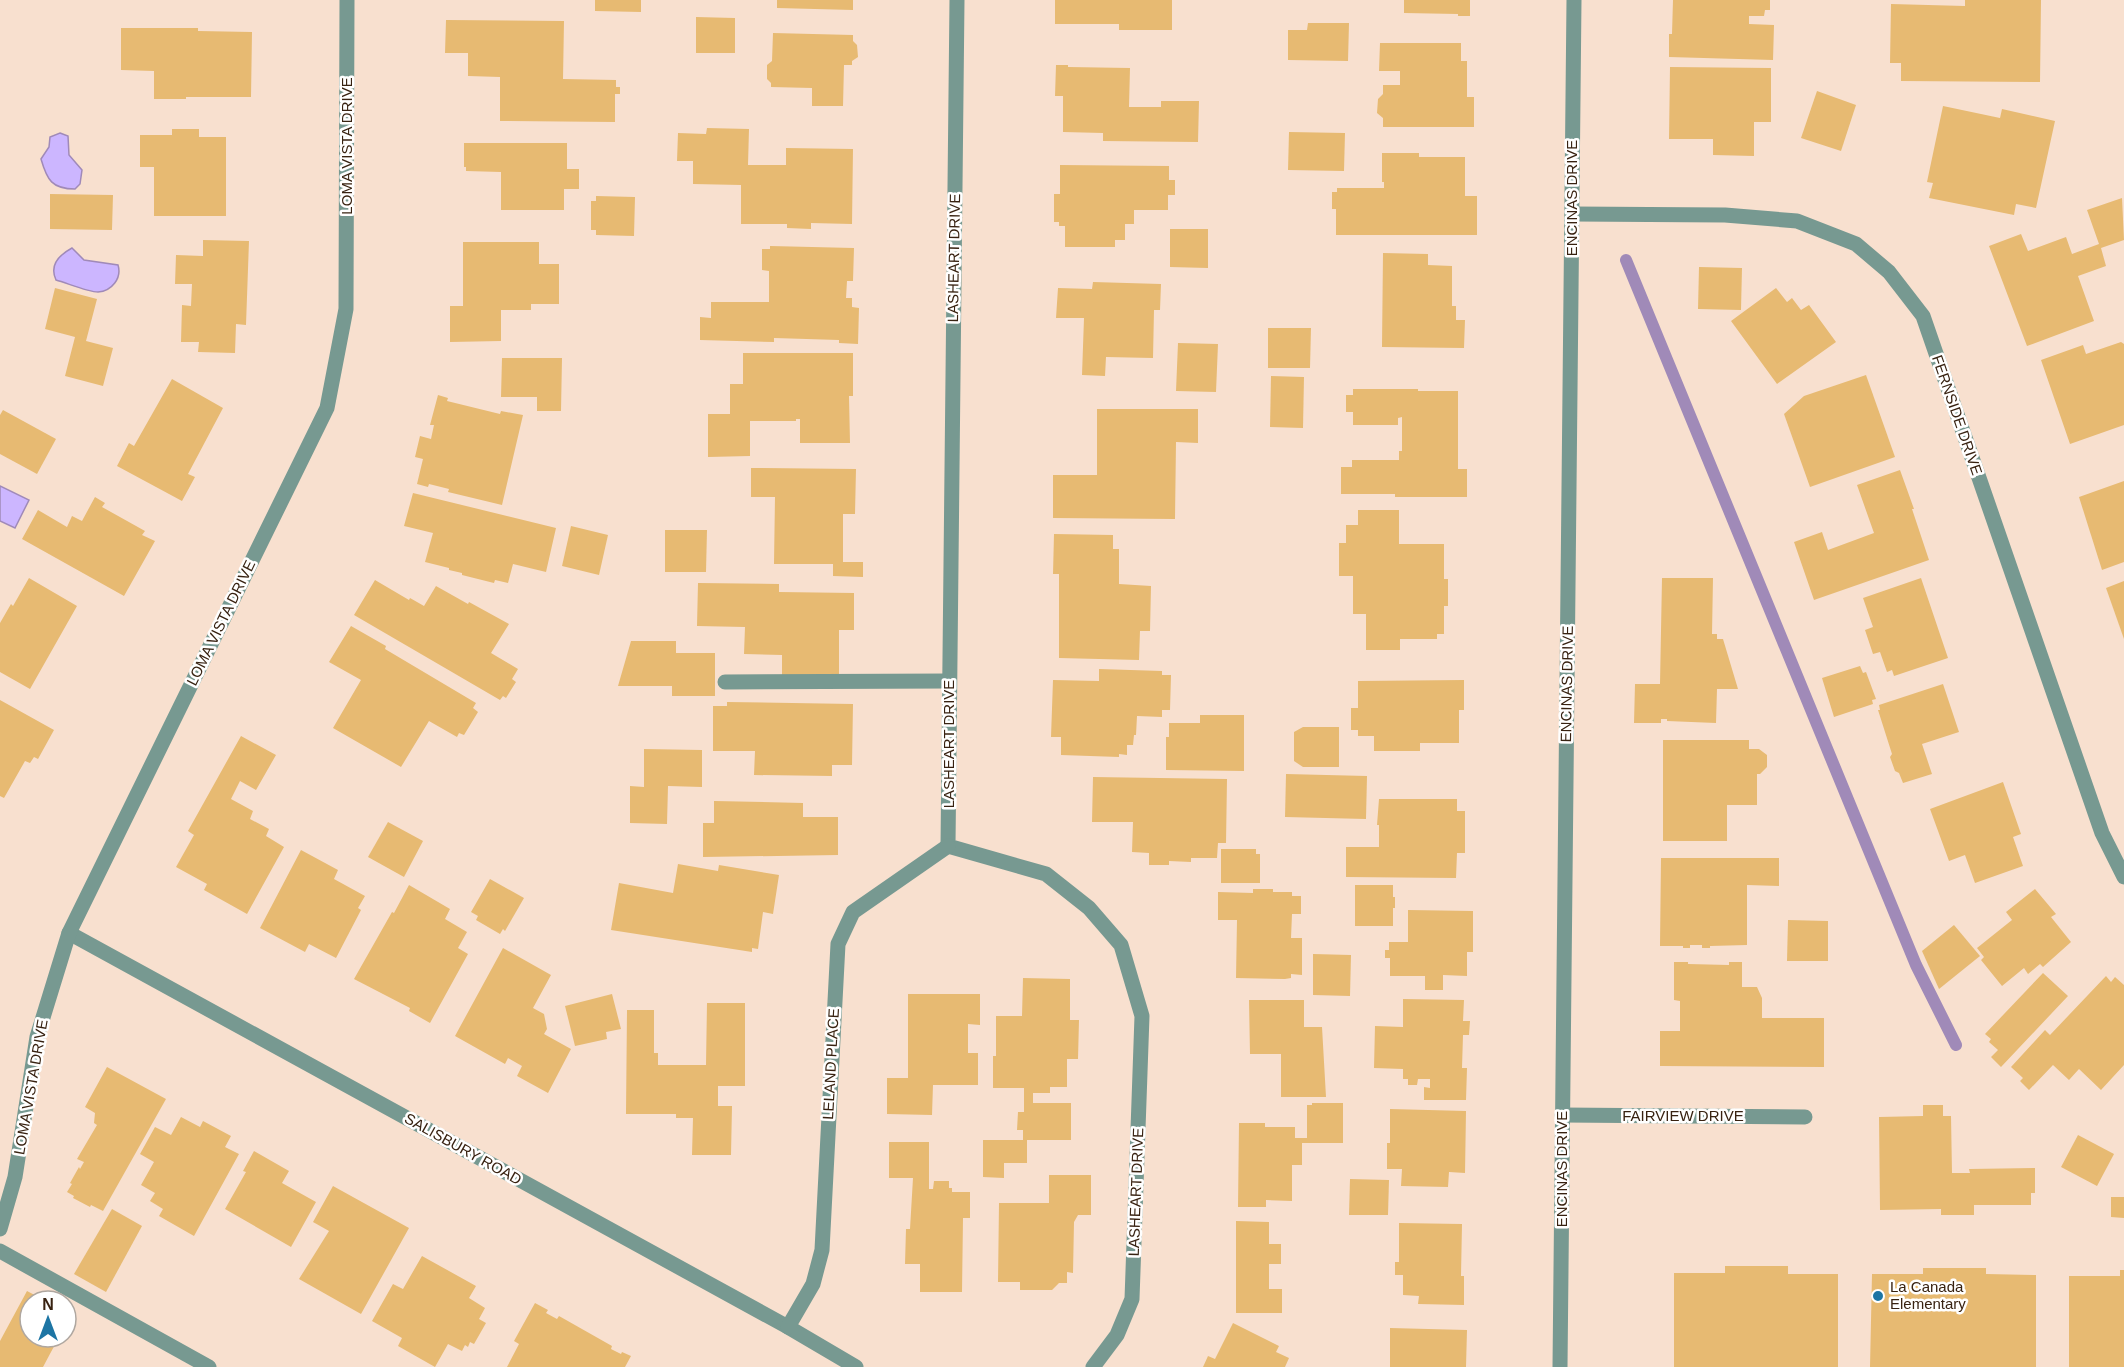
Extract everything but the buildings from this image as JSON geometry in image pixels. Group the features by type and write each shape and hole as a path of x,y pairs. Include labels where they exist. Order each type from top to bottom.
{"street":[{"name":"LOMA VISTA DRIVE","path":"0,1229 15,1177 37,1037 69,933 327,408 346,309 347,0"},
{"name":"LASHEART DRIVE","path":"957,0 948,846 1046,874 1089,908 1121,945 1142,1016 1132,1299 1118,1335 1093,1367"},
{"name":"ENCINAS DRIVE","path":"1560,1367 1574,0"},
{"name":"FERNSIDE DRIVE","path":"1572,213 1725,215 1797,221 1856,244 1889,272 1923,316 2102,833 2124,877"},
{"path":"724,682 949,681"},
{"name":"LELAND PLACE","path":"788,1327 813,1284 822,1250 838,944 853,912 948,846"},
{"name":"SALISBURY ROAD","path":"69,933 788,1327 856,1367"},
{"name":"FAIRVIEW DRIVE","path":"1562,1115 1805,1117"},
{"path":"0,1251 209,1367"}],"shaded area":[{"path":"60,133 68,136 69,155 82,170 80,184 75,189 67,189 52,182 48,178 41,159 49,147 50,137"},
{"path":"72,248 84,260 118,265 119,275 115,283 108,289 94,292 56,280 54,270 57,261"},
{"path":"0,486 29,500 15,528 0,521"}],"waterway":[{"path":"1626,260 1916,965 1956,1045"}],"place":[{"name":"La Canada Elementary","path":"1878,1296"}]}
